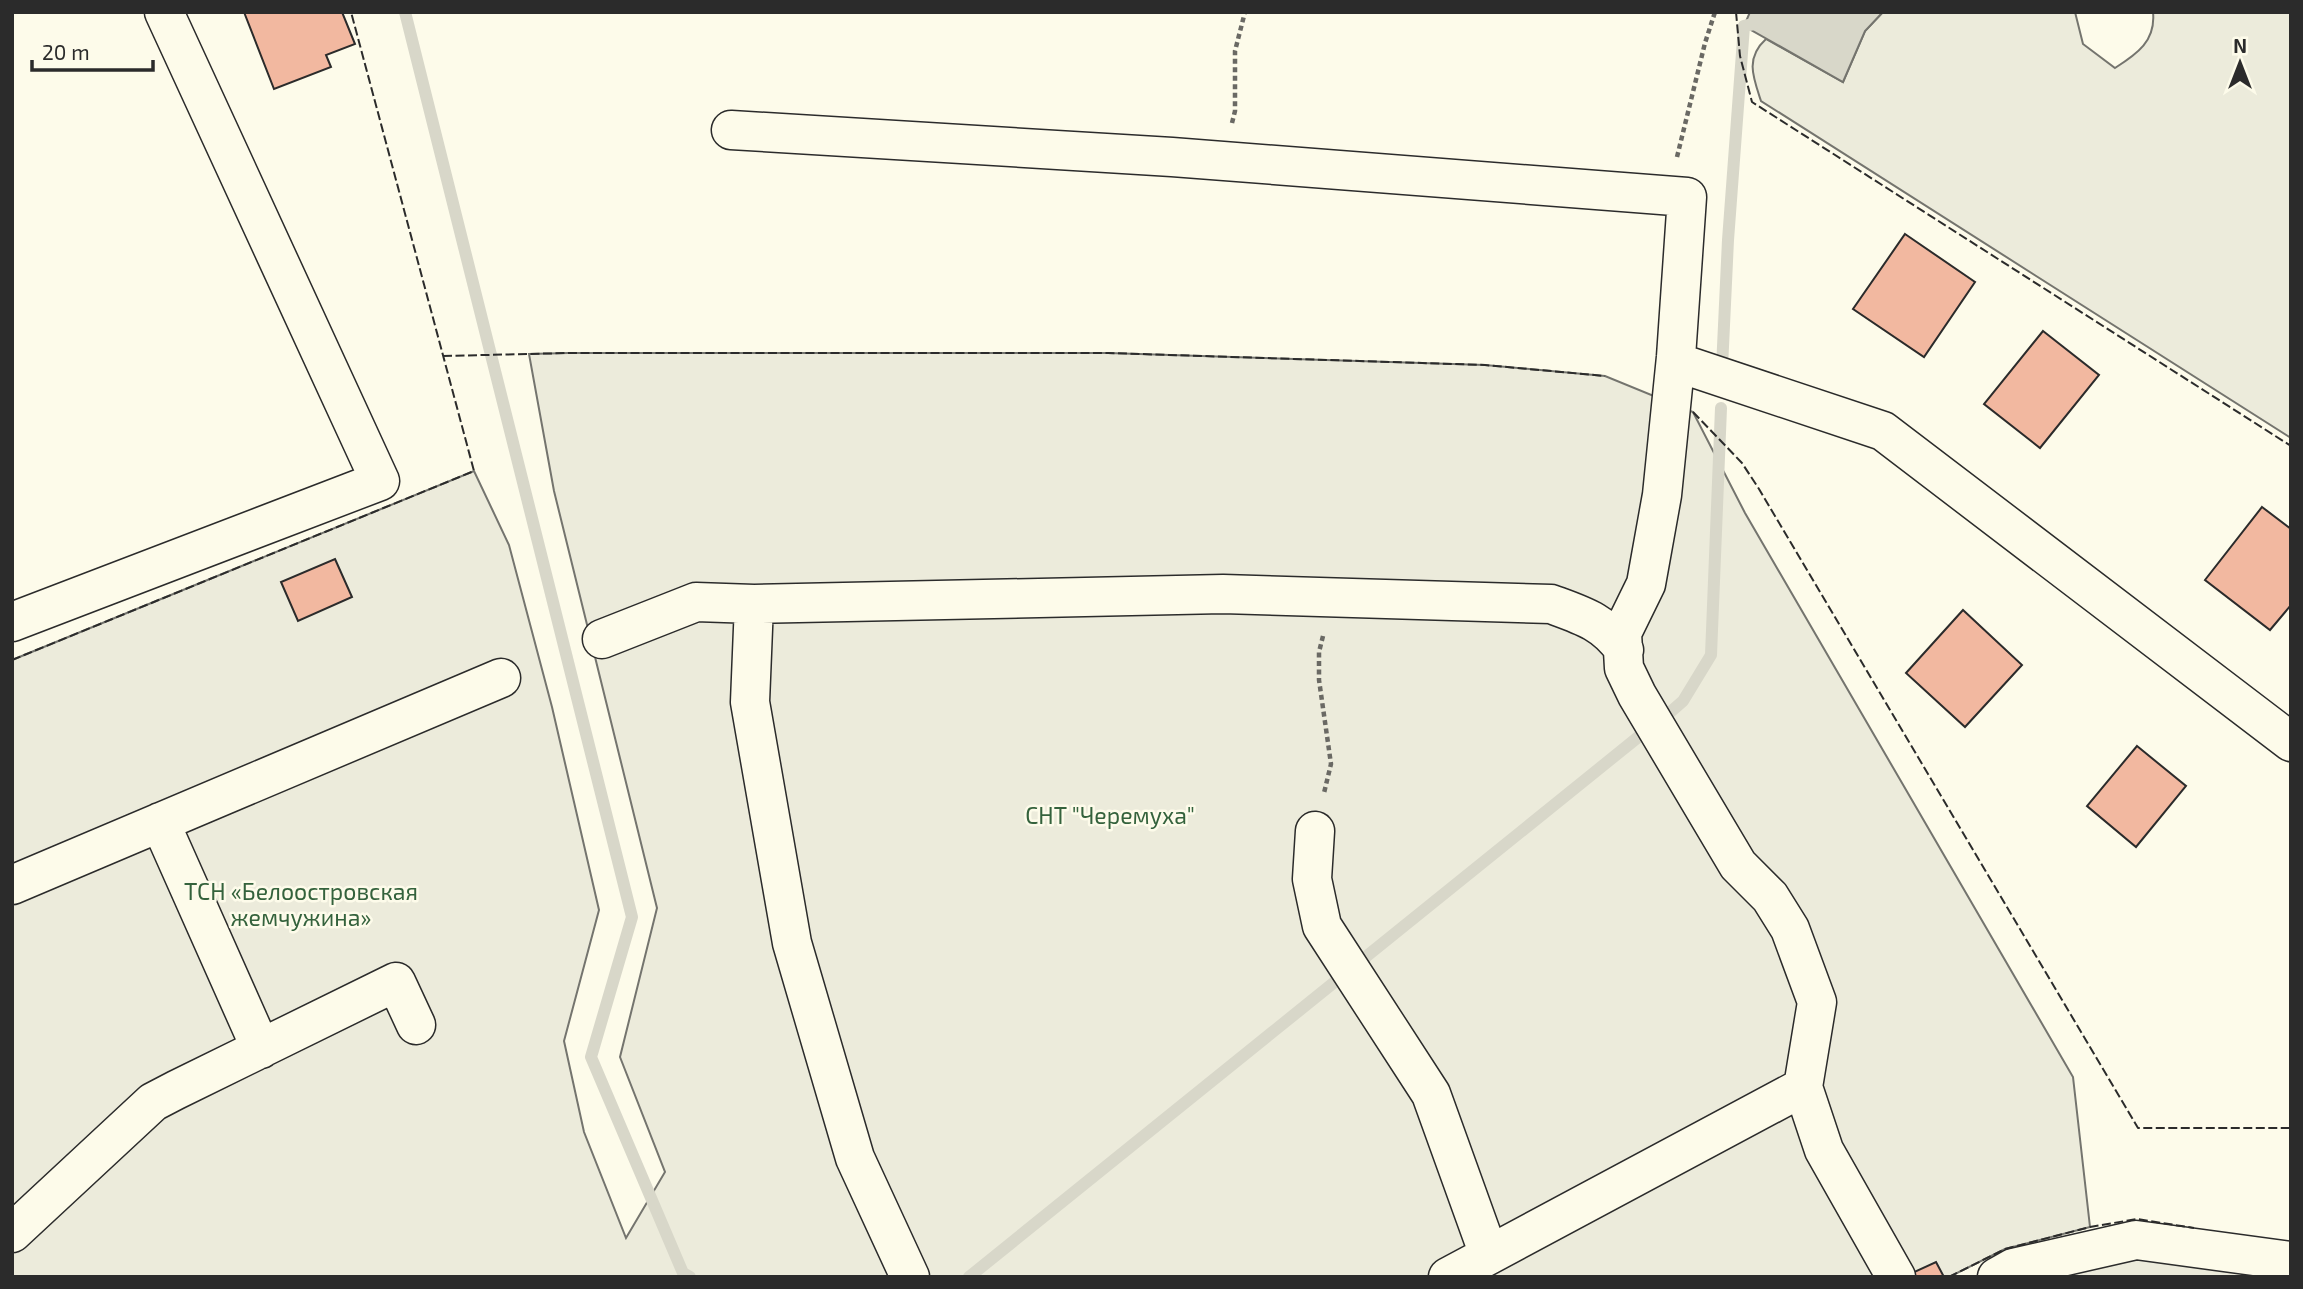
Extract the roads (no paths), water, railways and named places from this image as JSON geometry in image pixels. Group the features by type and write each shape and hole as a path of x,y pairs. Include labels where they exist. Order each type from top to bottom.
{"street":[{"path":"12,622 380,481 164,12"},
{"path":"731,130 1223,161 1687,197 1676,357 1662,495 1646,584 1622,633 1624,668 1637,695 1738,865 1770,897 1790,929 1817,1002 1804,1087 1824,1150 1896,1277"},
{"path":"1692,367 1883,431 2291,742"},
{"path":"602,639 696,602 754,604 1223,594 1550,604 1584,616 1613,634 1623,650"},
{"path":"754,604 750,702 792,943 855,1158 910,1277"},
{"path":"12,885 501,678"},
{"path":"160,822 261,1049"},
{"path":"1315,831 1311,879 1322,926 1431,1094 1489,1255"},
{"path":"12,1233 153,1102 396,982 416,1025"},
{"path":"1448,1277 1804,1087"},
{"path":"1997,1277 2013,1268 2136,1240 2228,1264 2291,1261"}],"waterway":[{"path":"405,12 632,917 591,1057 683,1273 690,1277"},
{"path":"1722,368 1728,240 1744,26 1759,23"},
{"path":"1667,715 1683,701 1711,655 1721,408"},
{"path":"969,1277 1642,734"}],"park label":[{"name":"СНТ \"Черемуха\"","path":"1110,815"},
{"name":"ТСН «Белоостровская жемчужина»","path":"301,904"}]}
